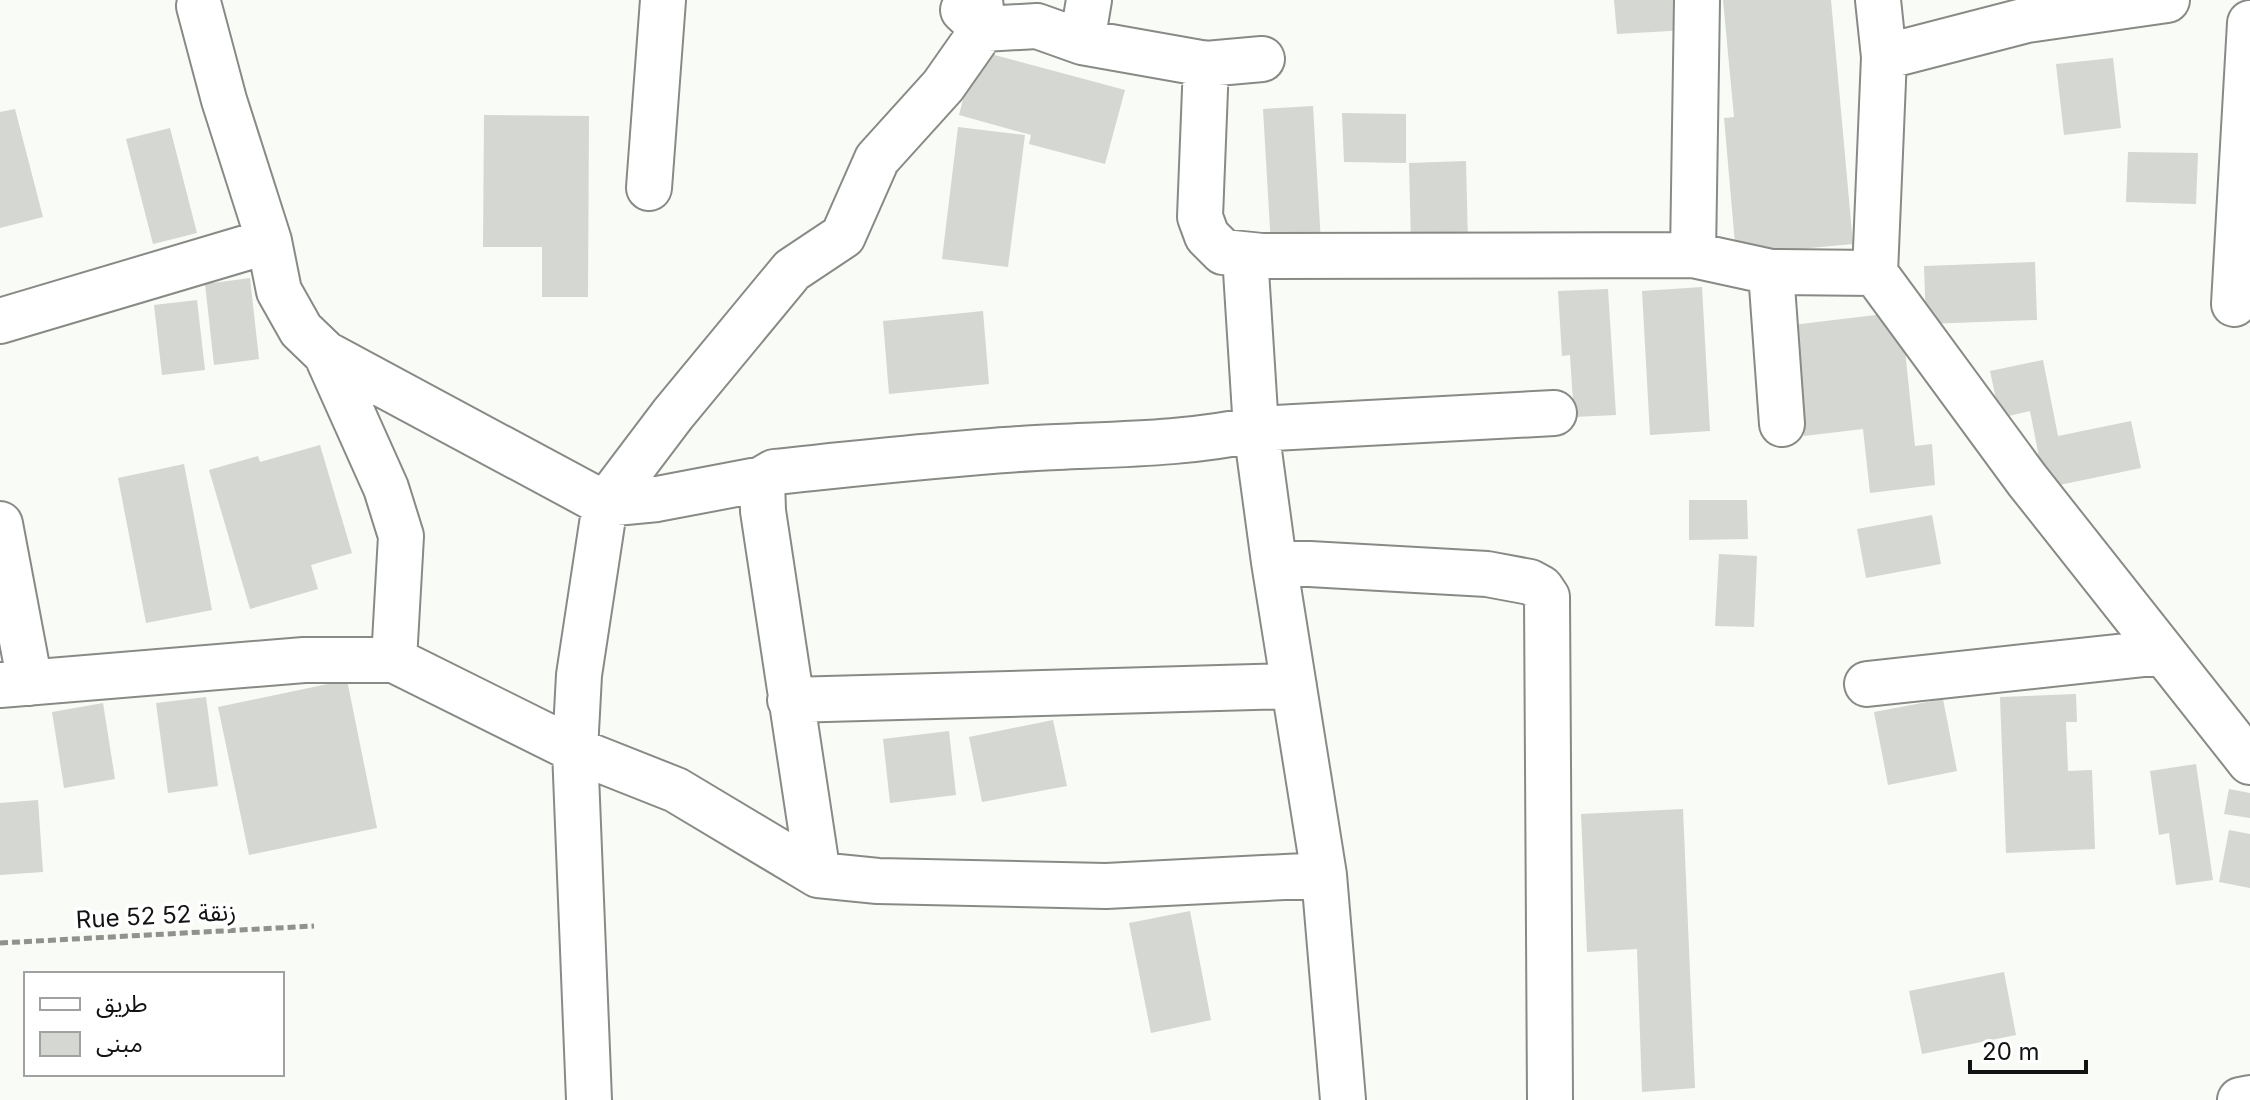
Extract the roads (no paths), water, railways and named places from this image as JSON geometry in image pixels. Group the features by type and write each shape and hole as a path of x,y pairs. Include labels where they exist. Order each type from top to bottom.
{"street":[{"path":"649,188 663,0"},
{"path":"1693,255 1697,0"},
{"path":"1878,0 1884,57 1875,273 2027,480 2250,762"},
{"path":"1884,57 2027,20 2167,0"},
{"path":"187,2 224,100 269,241 279,291 301,330 326,354 605,504 657,499 762,479 774,472 891,459 1177,441 1256,429 1554,413"},
{"path":"589,1100 575,750 579,675 605,504 673,414 792,270 843,236 877,159 943,86 972,10 1037,26 1085,21 1206,64 1262,59"},
{"path":"2234,304 2250,23"},
{"path":"1206,64 1200,217 1207,236 1223,252 1245,255 1693,255 1771,272 1875,273"},
{"path":"0,321 269,241"},
{"path":"1245,255 1256,429 1324,875 1343,1100"},
{"path":"1771,272 1782,424"},
{"path":"326,354 386,488 401,536 394,660"},
{"path":"762,479 763,511 818,875"},
{"path":"0,524 15,684 304,660 394,660 575,750 676,790 818,875 878,881 1106,886 1324,875"},
{"path":"1274,562 1487,574 1530,582 1541,588 1547,597 1550,1100"},
{"path":"1867,684 2163,652"},
{"path":"790,700 1294,686"},
{"path":"2240,1100 2250,1098"}]}
